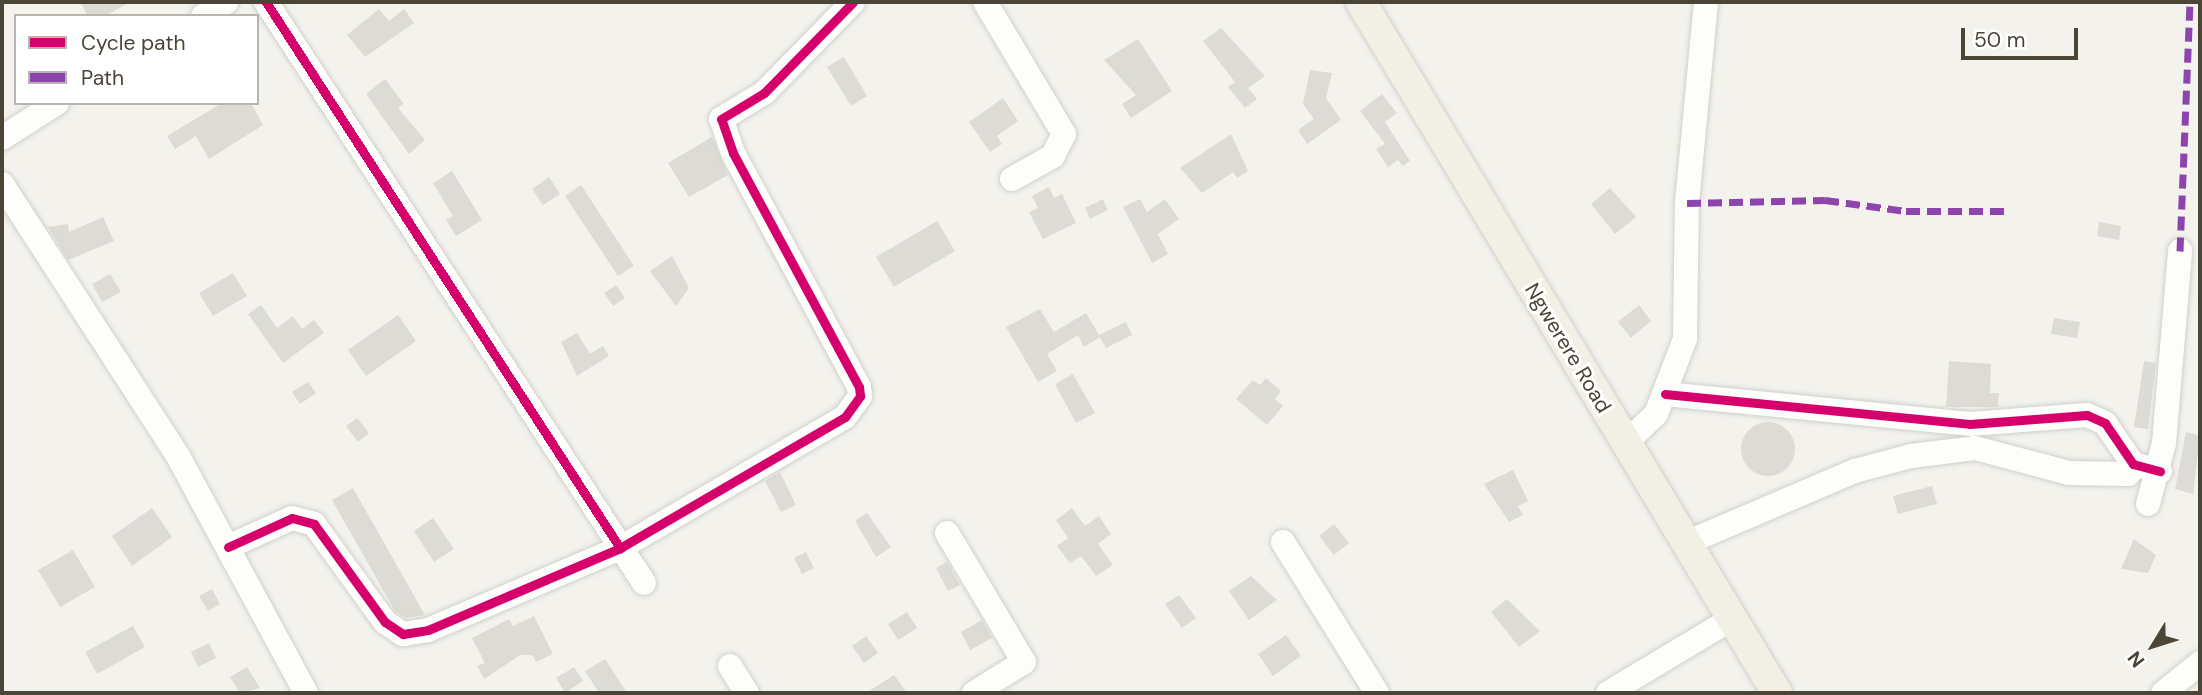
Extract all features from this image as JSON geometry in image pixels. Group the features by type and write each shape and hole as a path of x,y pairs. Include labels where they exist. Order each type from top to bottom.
{"main road":[{"name":"Ngwerere Road","path":"1361,2 1686,542 1730,620 1777,693"}],"street":[{"path":"206,14 226,2"},
{"path":"266,2 644,583"},
{"path":"228,547 292,518 314,524 385,622 403,634 462,619 620,548 709,492 794,452 845,417 860,396 733,153 721,118 764,93 853,2"},
{"path":"985,2 1064,134 1053,156 1012,179"},
{"path":"1625,444 1649,424 1665,394 1689,313 1687,203 1706,2"},
{"path":"2,138 54,105"},
{"path":"2,184 178,458 306,693"},
{"path":"2148,504 2149,468 2176,343 2179,251"},
{"path":"1665,394 1970,424 2087,415 2105,423 2149,468"},
{"path":"1686,542 1855,471 1911,456 1975,448 2069,473 2128,474 2149,468"},
{"path":"947,533 1024,662 974,693"},
{"path":"1283,542 1377,693"},
{"path":"1608,693 1730,620"},
{"path":"2163,693 2200,663"},
{"path":"730,666 747,693"}],"building":[{"path":"80,2 130,2 109,14 87,14"},
{"path":"379,9 389,21 404,9 414,23 365,57 347,35"},
{"path":"1221,28 1265,76 1248,88 1257,99 1245,108 1228,87 1235,82 1203,41"},
{"path":"1138,39 1172,91 1131,118 1122,104 1136,95 1104,60"},
{"path":"844,57 867,96 851,106 827,67"},
{"path":"1310,70 1332,73 1326,98 1341,120 1307,144 1298,130 1314,119 1303,104"},
{"path":"385,79 404,104 398,108 425,140 409,154 366,94"},
{"path":"1382,94 1397,113 1385,122 1410,161 1403,166 1398,160 1388,167 1376,149 1385,144 1360,111"},
{"path":"1003,98 1018,121 997,136 1002,144 990,152 969,122"},
{"path":"219,105 252,105 263,125 209,159 196,136 175,149 167,136"},
{"path":"1231,134 1248,171 1237,178 1233,172 1202,193 1180,168"},
{"path":"712,137 728,175 689,197 668,163"},
{"path":"452,171 482,220 456,236 446,220 453,216 433,183"},
{"path":"549,177 560,194 543,205 532,189"},
{"path":"581,185 634,266 618,276 565,196"},
{"path":"1049,187 1054,198 1062,194 1076,223 1043,239 1029,212 1038,208 1032,196"},
{"path":"1610,188 1636,217 1615,234 1591,204"},
{"path":"1103,199 1108,210 1090,219 1085,208"},
{"path":"1140,199 1147,212 1165,199 1179,219 1158,234 1168,254 1152,263 1123,207"},
{"path":"103,217 114,241 68,260 48,227 68,224 69,232"},
{"path":"937,221 955,251 894,287 876,257"},
{"path":"2099,222 2121,226 2119,240 2097,236"},
{"path":"672,256 689,288 676,306 650,271"},
{"path":"233,273 247,296 213,316 199,293"},
{"path":"110,274 121,292 102,302 92,284"},
{"path":"616,285 625,298 613,306 604,293"},
{"path":"261,305 277,328 293,316 302,329 314,320 324,333 283,363 248,314"},
{"path":"1639,305 1651,321 1631,338 1618,322"},
{"path":"1040,309 1054,332 1086,313 1099,335 1126,322 1132,335 1106,348 1100,337 1084,347 1078,335 1047,354 1057,371 1038,382 1006,327"},
{"path":"398,315 416,341 366,376 348,350"},
{"path":"2054,318 2080,322 2077,338 2051,334"},
{"path":"577,333 590,354 603,346 609,356 577,376 561,342"},
{"path":"1949,361 1991,364 1990,393 1999,393 1998,407 1946,407"},
{"path":"2144,361 2156,363 2148,429 2134,427"},
{"path":"1073,374 1095,413 1076,423 1055,384"},
{"path":"1266,378 1281,391 1275,399 1283,406 1267,425 1236,399 1253,380 1260,385"},
{"path":"308,382 316,393 300,404 292,392"},
{"path":"357,418 369,433 358,442 346,426"},
{"path":"1768,422 1787,430 1795,449 1787,468 1768,476 1749,468 1741,449 1749,430"},
{"path":"2186,432 2200,436 2193,494 2175,489"},
{"path":"1513,470 1528,501 1518,506 1523,515 1509,522 1484,484"},
{"path":"780,472 796,505 781,512 765,481"},
{"path":"1932,486 1937,504 1898,514 1893,496"},
{"path":"353,488 425,615 406,618 395,611 332,500"},
{"path":"152,508 172,537 132,566 112,536"},
{"path":"1072,508 1085,526 1099,516 1111,534 1098,544 1113,565 1096,576 1081,556 1070,563 1057,546 1068,538 1056,520"},
{"path":"867,513 891,547 876,557 855,521"},
{"path":"433,518 454,549 434,562 414,531"},
{"path":"1334,524 1349,543 1334,555 1319,536"},
{"path":"2134,539 2156,555 2148,573 2121,569"},
{"path":"73,550 95,587 60,607 38,570"},
{"path":"806,552 814,568 802,574 794,558"},
{"path":"947,562 960,585 948,591 936,568"},
{"path":"1251,576 1277,600 1249,620 1229,591"},
{"path":"212,589 220,604 208,611 199,596"},
{"path":"1179,595 1196,618 1182,628 1165,604"},
{"path":"1507,599 1540,631 1519,647 1491,612"},
{"path":"907,612 917,628 898,640 888,624"},
{"path":"534,616 553,654 536,662 532,655 520,655 484,679 477,666 485,663 472,638 509,619 513,626"},
{"path":"982,620 992,638 970,650 961,632"},
{"path":"133,626 145,647 97,674 85,652"},
{"path":"1286,635 1301,656 1273,676 1258,654"},
{"path":"866,636 878,653 864,663 852,646"},
{"path":"209,643 216,658 198,667 191,652"},
{"path":"605,659 627,693 599,693 585,671"},
{"path":"247,667 260,688 240,693 230,677"},
{"path":"574,667 583,681 565,693 556,678"},
{"path":"894,675 907,693 866,693"}],"marked path":[{"path":"2180,251 2190,2"},
{"path":"1687,203 1825,200 1906,211 2005,211"}],"cycle path":[{"path":"266,2 620,548"},
{"path":"228,547 292,518 314,524 385,622 403,634 428,630 620,548 845,417 860,396 859,387 733,153 721,119 764,93 853,2"},
{"path":"1665,394 1970,424 2087,415 2105,423 2133,464 2160,471"}]}
